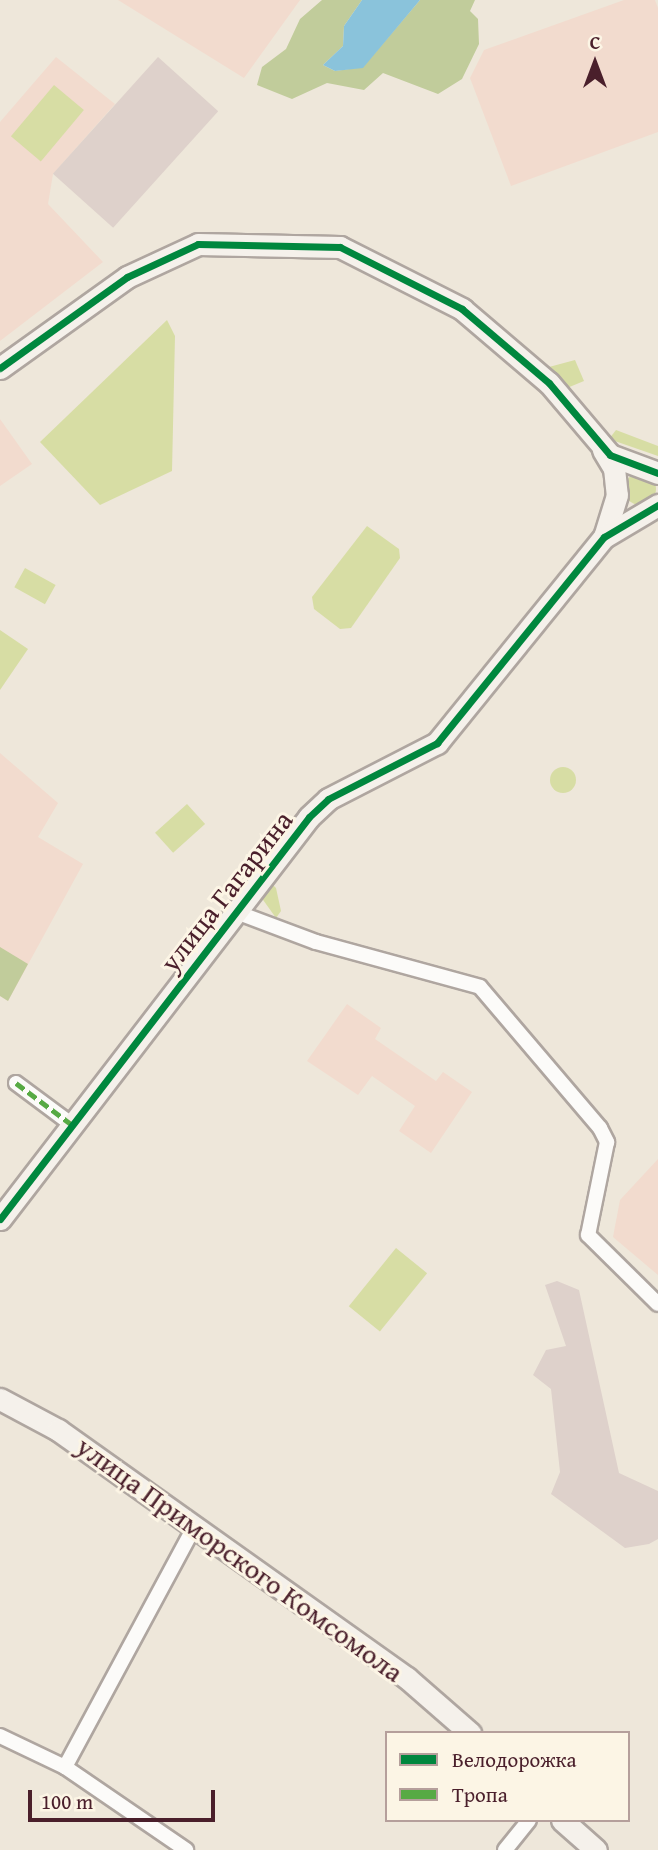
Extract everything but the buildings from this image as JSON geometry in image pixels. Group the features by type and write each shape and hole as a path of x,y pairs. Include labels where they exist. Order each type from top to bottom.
{"street":[{"path":"0,368 127,277 198,244 233,240 340,247 395,270 490,329 549,383 600,445 616,491 629,510 655,507"},
{"path":"600,445 652,468"},
{"path":"604,537 624,470 652,468"},
{"path":"604,537 655,507"},
{"name":"улица Гагарина","path":"0,1219 236,912 327,799 437,743 604,537"},
{"path":"236,912 316,942 480,987 600,1128 607,1143 588,1235 658,1304"},
{"path":"16,1083 71,1124"},
{"name":"улица Приморского Комсомола","path":"0,1399 58,1430 399,1672 468,1731"},
{"path":"65,1767 194,1527"},
{"path":"0,1736 65,1767 186,1850"},
{"path":"505,1850 527,1822"},
{"path":"564,1822 596,1850"}],"shaded area":[{"path":"118,0 300,0 244,78"},
{"path":"624,0 655,0 658,8 658,132 511,186 470,78 484,50"},
{"path":"56,57 115,104 53,174 48,204 103,262 0,341 0,122"},
{"path":"158,57 218,111 113,228 53,174"},
{"path":"0,419 32,464 0,486"},
{"path":"0,753 58,803 38,837 83,864 8,1001 0,996"},
{"path":"347,1004 381,1028 375,1039 436,1081 443,1072 472,1092 431,1153 399,1131 415,1106 372,1076 358,1095 307,1061"},
{"path":"658,1159 658,1275 613,1237 620,1200"},
{"path":"557,1281 579,1290 619,1473 658,1491 658,1539 649,1544 625,1548 551,1494 560,1472 551,1389 533,1375 546,1350 566,1346 545,1285"}],"green space":[{"path":"322,0 362,0 344,26 343,46 323,65 335,71 363,67 420,0 475,0 470,11 478,19 479,44 462,79 438,94 383,73 364,90 327,83 292,99 257,85 262,67 286,49 300,19"},
{"path":"54,85 84,110 41,161 11,136"},
{"path":"167,320 175,336 172,471 100,505 40,442"},
{"path":"575,360 584,381 567,388 549,367"},
{"path":"616,430 658,446 658,456 609,439"},
{"path":"640,473 651,478 656,489 651,500 640,505 629,500 624,489 629,478"},
{"path":"367,526 399,549 400,558 351,628 340,629 314,609 312,597"},
{"path":"25,568 56,585 45,604 14,587"},
{"path":"0,630 28,649 0,690"},
{"path":"563,767 572,771 576,780 572,789 563,793 554,789 550,780 554,771"},
{"path":"187,804 205,824 173,853 155,833"},
{"path":"268,880 276,888 281,911 276,918 261,897"},
{"path":"0,947 28,964 8,1001 0,996"},
{"path":"396,1248 427,1273 380,1331 349,1306"}],"water":[{"path":"362,0 420,0 363,68 335,71 323,65 343,46 344,26"}],"marked path":[{"path":"16,1083 71,1124"}],"cycle path":[{"path":"0,368 127,277 198,244 340,247 462,309 549,383 610,455 658,473"},
{"path":"0,1219 309,817 328,799 437,743 604,537 658,505"}]}
